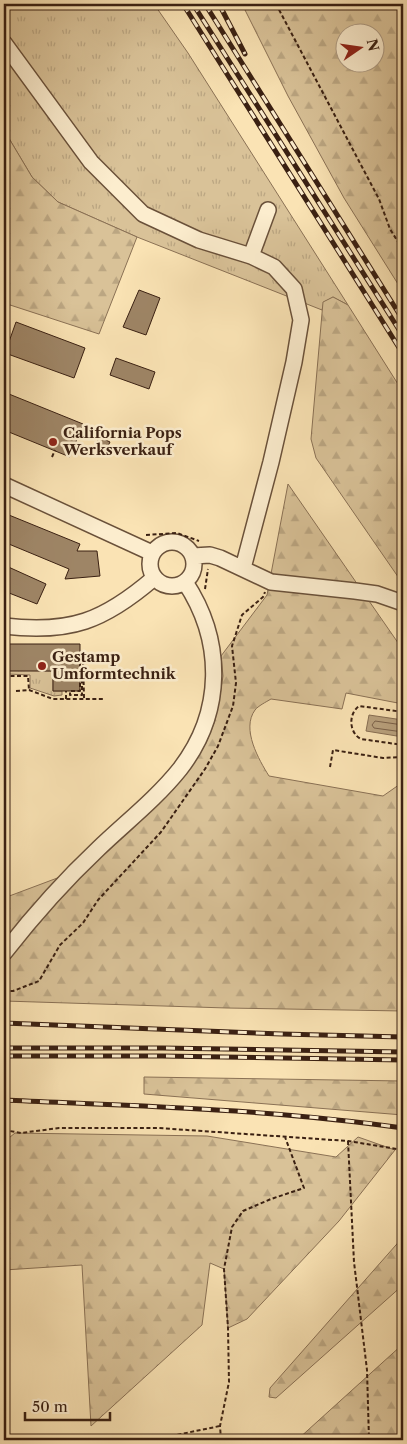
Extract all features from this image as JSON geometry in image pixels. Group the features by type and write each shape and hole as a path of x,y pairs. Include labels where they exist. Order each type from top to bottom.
{"street":[{"path":"4,43 91,162 143,214 198,240 251,256 274,267 294,289 301,320 294,362 271,462 243,568"},
{"path":"251,256 268,210"},
{"path":"4,485 152,553"},
{"path":"176,542 186,547 193,556 193,570 185,582 179,585 166,586 154,578 149,566 152,553 162,544 176,542"},
{"path":"193,556 210,555 220,558 271,582 377,594 403,603"},
{"path":"4,626 26,629 63,627 88,621 118,607 154,578"},
{"path":"4,953 35,915 73,874 170,780 198,741 212,702 214,680 213,657 206,621 185,582"}],"path":[{"path":"276,4 379,199 390,229 403,250"},
{"path":"52,457 54,450"},
{"path":"135,545 142,535 177,533 208,544 210,555"},
{"path":"80,658 83,658 84,698"},
{"path":"80,662 82,662 82,695 70,695 70,691 80,691 80,662"},
{"path":"4,670 4,676 28,676 29,690"},
{"path":"16,691 29,690 54,699 105,699"},
{"path":"66,691 66,699"},
{"path":"403,712 359,706 353,713 351,728 356,736 361,739 403,745"},
{"path":"330,767 333,750 383,758 403,756"},
{"path":"4,1130 21,1133 59,1128 158,1128 348,1141 403,1150"},
{"path":"221,1440 220,1426 229,1382 224,1269 232,1227 243,1211 304,1188 285,1137"},
{"path":"348,1141 354,1262 367,1370 369,1440"},
{"path":"152,1440 220,1426"}],"green space":[{"path":"4,4 154,4 188,53 348,305 333,297 324,302 322,310 137,237 58,202 32,177 4,130"},
{"path":"242,4 403,4 403,292 344,198 288,96"},
{"path":"4,130 32,177 58,202 137,237 99,334 4,303"},
{"path":"333,297 348,305 403,392 403,584 316,458 311,439 323,302"},
{"path":"288,484 403,650 403,704 346,693 342,709 271,699 255,710 251,718 251,735 256,753 269,776 383,796 403,782 403,1011 4,1001 4,898 92,865 171,792 190,768 206,743 214,723 219,702 223,676 221,656 267,595"},
{"path":"8,670 53,671 53,691 62,691 62,695 54,696 30,688 30,675 8,674"},
{"path":"144,1077 403,1081 403,1115 144,1094"},
{"path":"15,1133 207,1136 336,1157 358,1137 395,1150 339,1221 247,1319 228,1328 224,1269 210,1263 202,1325 91,1426 82,1265 4,1270 4,1142"},
{"path":"403,1237 403,1285 276,1398 269,1397 270,1388"},
{"path":"403,1344 403,1440 297,1440"}],"water":[{"path":"369,715 403,720 403,737 366,731"}],"building":[{"path":"139,290 160,298 146,335 123,327"},
{"path":"16,322 85,348 74,378 5,353"},
{"path":"116,358 155,372 149,389 110,375"},
{"path":"4,392 83,424 70,457 4,430"},
{"path":"99,437 110,442 105,452 95,447"},
{"path":"4,513 80,544 77,551 97,551 100,576 65,579 69,569 4,542"},
{"path":"4,565 46,584 37,604 4,591"},
{"name":"Gestamp Umformtechnik","path":"4,644 80,644 80,691 53,691 53,671 4,671"}],"railway":[{"path":"183,4 403,354"},
{"path":"193,4 403,336"},
{"path":"205,4 403,320"},
{"path":"219,4 245,54"},
{"path":"4,1023 403,1037"},
{"path":"4,1048 162,1048 403,1052"},
{"path":"4,1056 162,1056 403,1060"},
{"path":"4,1100 254,1112 403,1128"}],"place":[{"name":"California Pops Werksverkauf","path":"53,442"},
{"name":"Gestamp Umformtechnik","path":"42,666"}]}
